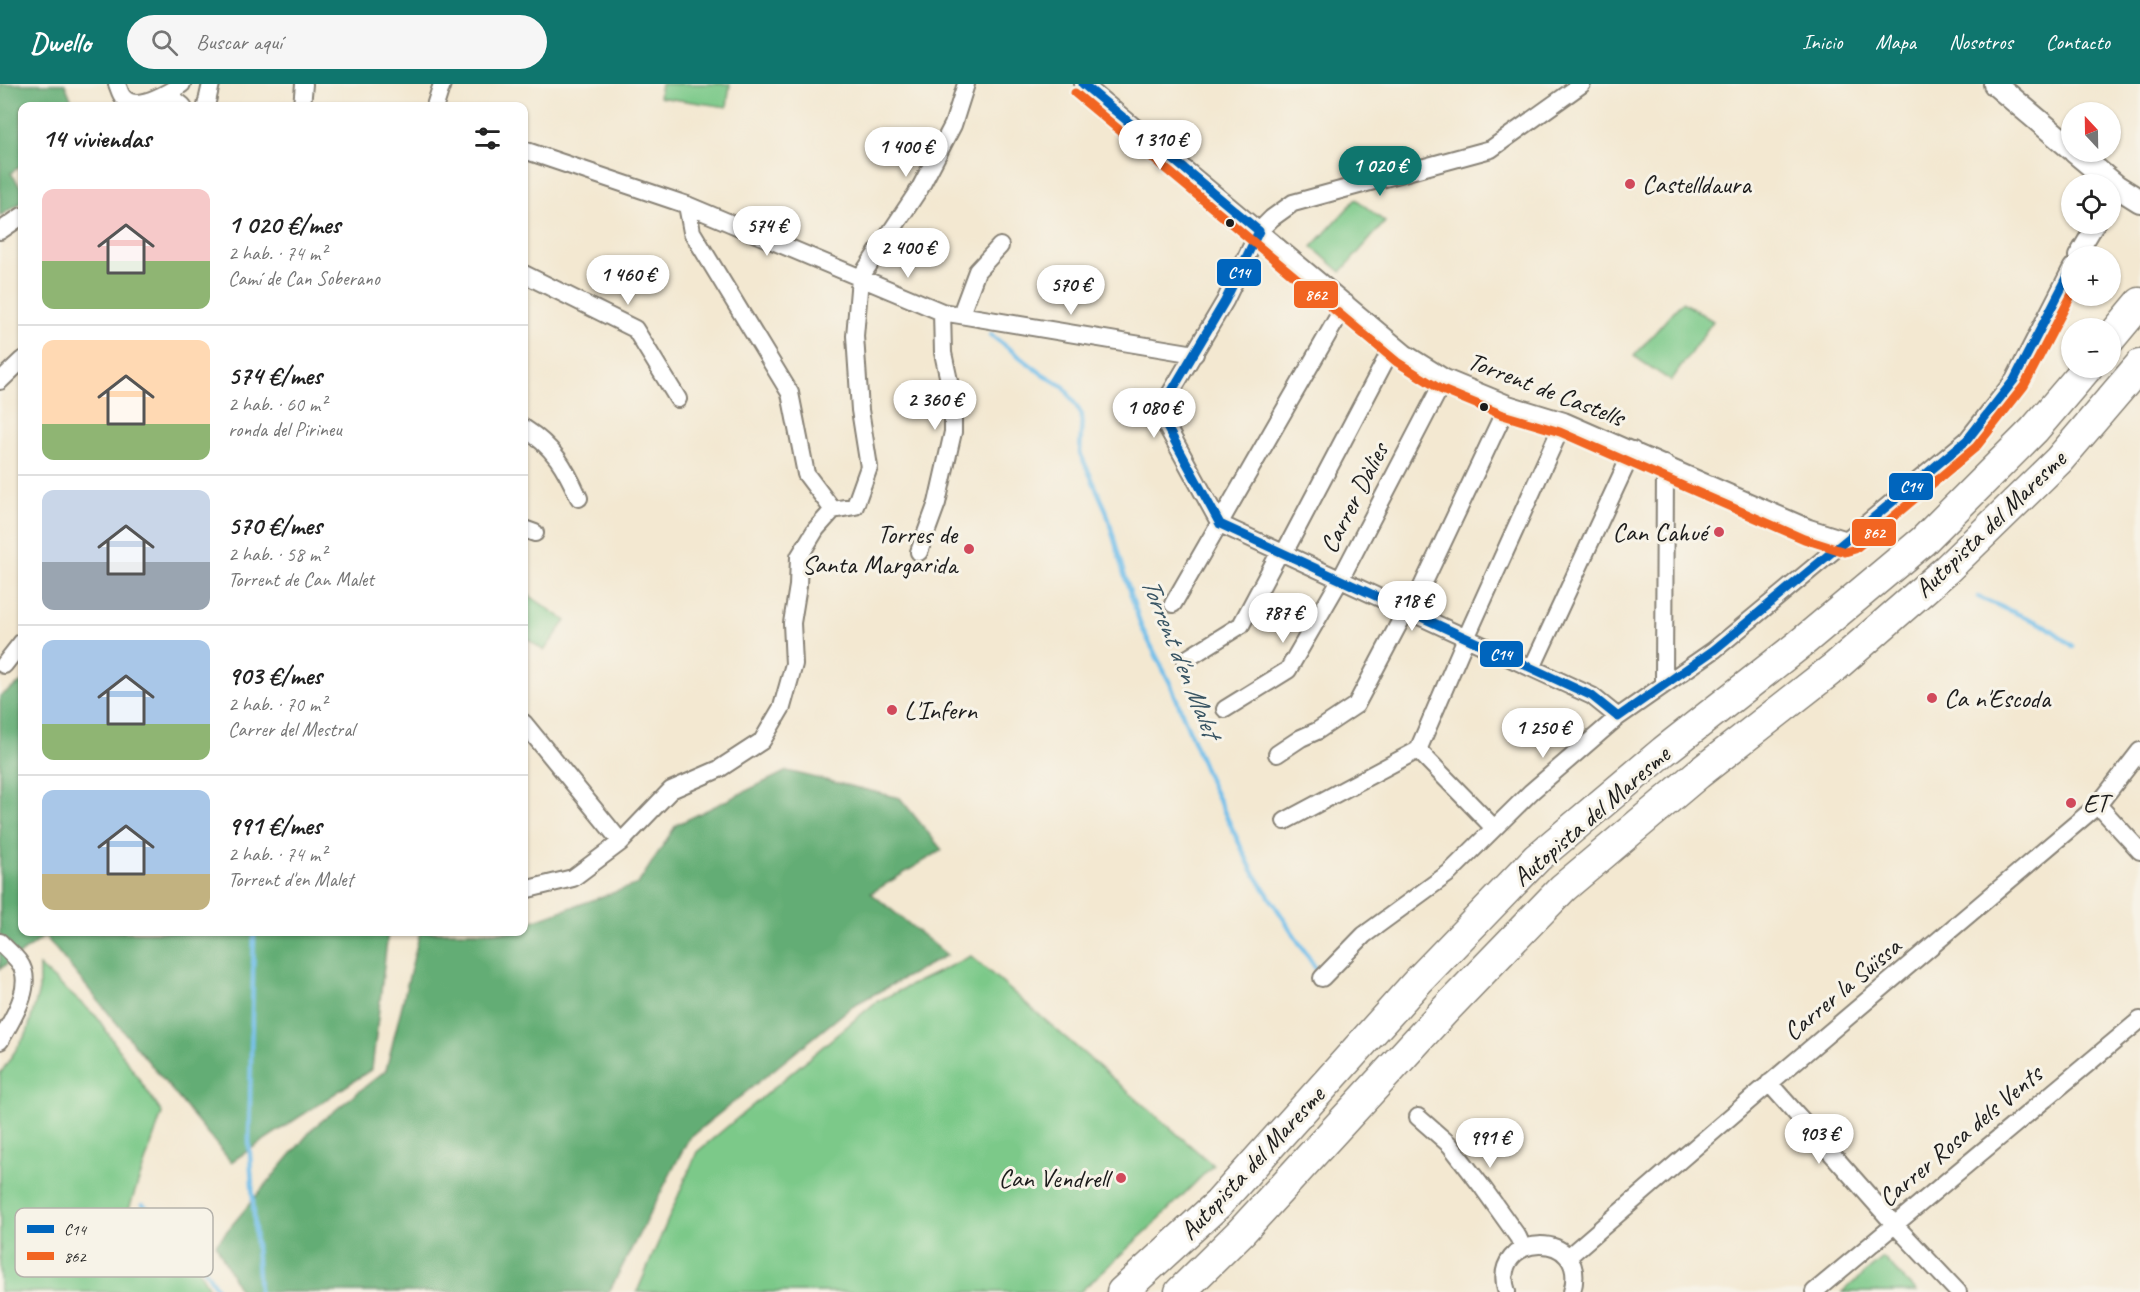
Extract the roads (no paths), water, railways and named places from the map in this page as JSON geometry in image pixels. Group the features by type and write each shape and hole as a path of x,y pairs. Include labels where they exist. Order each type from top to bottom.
{"highway":[{"path":"2121,326 2140,303"},
{"name":"Autopista del Maresme","path":"1180,1292 1241,1232 1447,1008 1563,888 1698,774 1836,666 1946,570 2059,460 2140,364"},
{"name":"Autopista del Maresme","path":"1122,1292 1218,1204 1420,979 1537,858 1664,751 1800,644 1923,541 2034,430 2078,378"}],"street":[{"path":"117,84 124,98 130,102"},
{"path":"145,102 182,84"},
{"path":"207,102 210,84"},
{"path":"302,102 304,84"},
{"path":"436,102 442,84"},
{"path":"528,889 573,878 621,842 671,790 719,769 762,741 782,708 794,664 792,623 798,586 799,557 816,529 833,510 855,506 869,466 861,410 855,336 860,278 920,188 953,125 966,84"},
{"name":"Torrent de Castells","path":"1083,84 1405,353 1445,378 1508,404 1564,421 1809,528 1847,540"},
{"path":"1582,84 1491,148 1293,203 1272,218 1259,231 1225,301 1167,399 1162,417 1220,524 1592,696 1618,717"},
{"path":"1995,84 2061,140"},
{"path":"167,93 178,102"},
{"path":"528,151 687,205 942,312 1195,354"},
{"path":"2085,162 2096,174"},
{"path":"2121,194 2140,201"},
{"path":"687,205 692,232 790,393 806,474 833,510"},
{"path":"0,231 18,219"},
{"path":"961,314 977,271 1000,246"},
{"path":"528,276 635,329 678,399"},
{"path":"1322,978 1364,935 1449,873 1531,792 1618,717 1714,650 1967,440 2014,380 2061,288"},
{"path":"1173,603 1346,303"},
{"path":"919,552 937,503 953,432 953,399 943,352 942,312"},
{"path":"1185,660 1241,626 1277,556 1284,554 1394,344"},
{"path":"0,381 18,364"},
{"name":"Carrer Dàlies","path":"1226,709 1288,670 1341,580 1445,378"},
{"path":"1277,754 1356,705 1403,616 1410,612 1508,404"},
{"path":"1285,821 1418,750 1564,421"},
{"path":"528,431 564,465 579,498"},
{"path":"1532,668 1633,450"},
{"path":"1664,685 1665,464"},
{"path":"2,666 18,647"},
{"path":"2,666 18,658"},
{"path":"528,729 621,842"},
{"path":"1418,750 1494,828"},
{"name":"Carrer la Suïssa","path":"1568,1257 1769,1083 2098,805 2140,751"},
{"path":"2098,805 2140,851"},
{"path":"0,942 21,964 26,986 17,1010 0,1041"},
{"name":"Carrer Rosa dels Vents","path":"1814,1292 2140,1020"},
{"path":"1769,1083 1894,1224 1958,1292"},
{"path":"1418,1117 1456,1154 1508,1223 1522,1248"},
{"path":"1507,1292 1504,1281 1511,1259 1522,1248 1534,1244 1547,1244 1568,1257 1575,1279 1572,1292"}],"waterway":[{"name":"Torrent d'en Malet","path":"991,335 1041,373 1064,387 1082,415 1080,453 1106,510 1141,626 1170,683 1210,782 1252,870 1320,975"},
{"name":"Torrent de Castells","path":"1978,597 2046,626 2073,646"},
{"path":"254,936 249,1140 259,1292"},
{"path":"143,1205 147,1208"},
{"path":"209,1277 219,1292"}],"place":[{"name":"Castelldaura","path":"1630,184"},
{"name":"Can Cahué","path":"1719,532"},
{"name":"Torres de Santa Margarida","path":"969,549"},
{"name":"Ca n'Escoda","path":"1932,698"},
{"name":"L'Infern","path":"892,710"},
{"name":"ET","path":"2071,803"},
{"name":"Can Vendrell","path":"1121,1178"}]}
